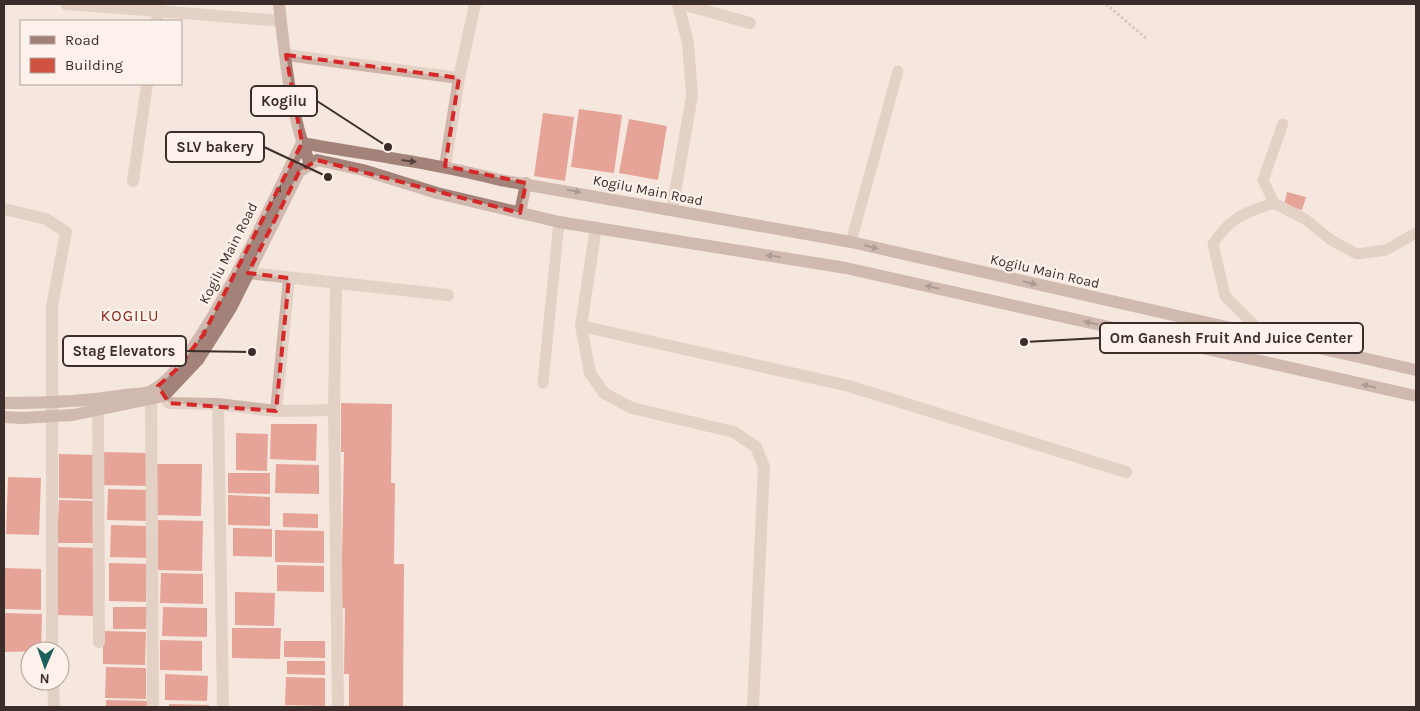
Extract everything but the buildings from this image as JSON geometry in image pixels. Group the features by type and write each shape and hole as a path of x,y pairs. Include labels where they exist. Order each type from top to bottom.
{"main road":[{"path":"279,4 287,73 302,144 310,164 317,160 326,161 437,193 560,222 846,268 1416,396"},
{"name":"Kogilu Main Road","path":"156,393 203,335 302,144 383,158 445,166 500,180 526,183 851,242 1416,370"},
{"name":"Kogilu Main Road","path":"156,393 198,360 231,308 300,172 310,164"},
{"path":"520,213 526,183"},
{"path":"4,417 52,416 156,393"},
{"path":"4,402 98,405"}],"street":[{"path":"66,4 281,21"},
{"path":"445,166 459,78 475,4"},
{"path":"672,210 692,96 688,43 678,4"},
{"path":"682,4 750,23"},
{"path":"286,55 459,78"},
{"path":"133,181 147,85"},
{"path":"4,209 46,219 66,232 52,306 52,641"},
{"path":"596,227 581,326 590,373 604,393 632,408 734,432 756,447 764,467 753,707"},
{"path":"248,273 448,295"},
{"path":"276,411 289,278"},
{"path":"336,283 334,410 338,707"},
{"path":"581,326 850,386 1126,472"},
{"path":"156,393 169,403 218,404 276,411 334,410"},
{"path":"153,707 156,393"},
{"path":"218,404 224,707"},
{"path":"98,405 99,642"},
{"path":"53,691 54,707"}],"lane":[{"path":"851,242 898,71"},
{"path":"1283,124 1263,180 1274,203 1305,219 1331,240 1357,254 1386,250 1416,233"},
{"path":"1265,336 1225,296 1213,244 1220,232 1235,218 1274,203"},
{"path":"543,383 560,222"}],"path":[{"path":"1106,4 1147,40"}],"highlighted area":[{"path":"286,55 459,78 445,166 526,183 520,213 317,160 299,172 248,273 289,278 276,411 169,403 158,386 177,369 203,335 302,143"}],"place":[{"name":"Kogilu","path":"388,147"},
{"name":"SLV bakery","path":"328,177"},
{"name":"Om Ganesh Fruit And Juice Center","path":"1024,342"},
{"name":"Stag Elevators","path":"252,352"}],"district":[{"name":"KOGILU","path":"130,315"}]}
